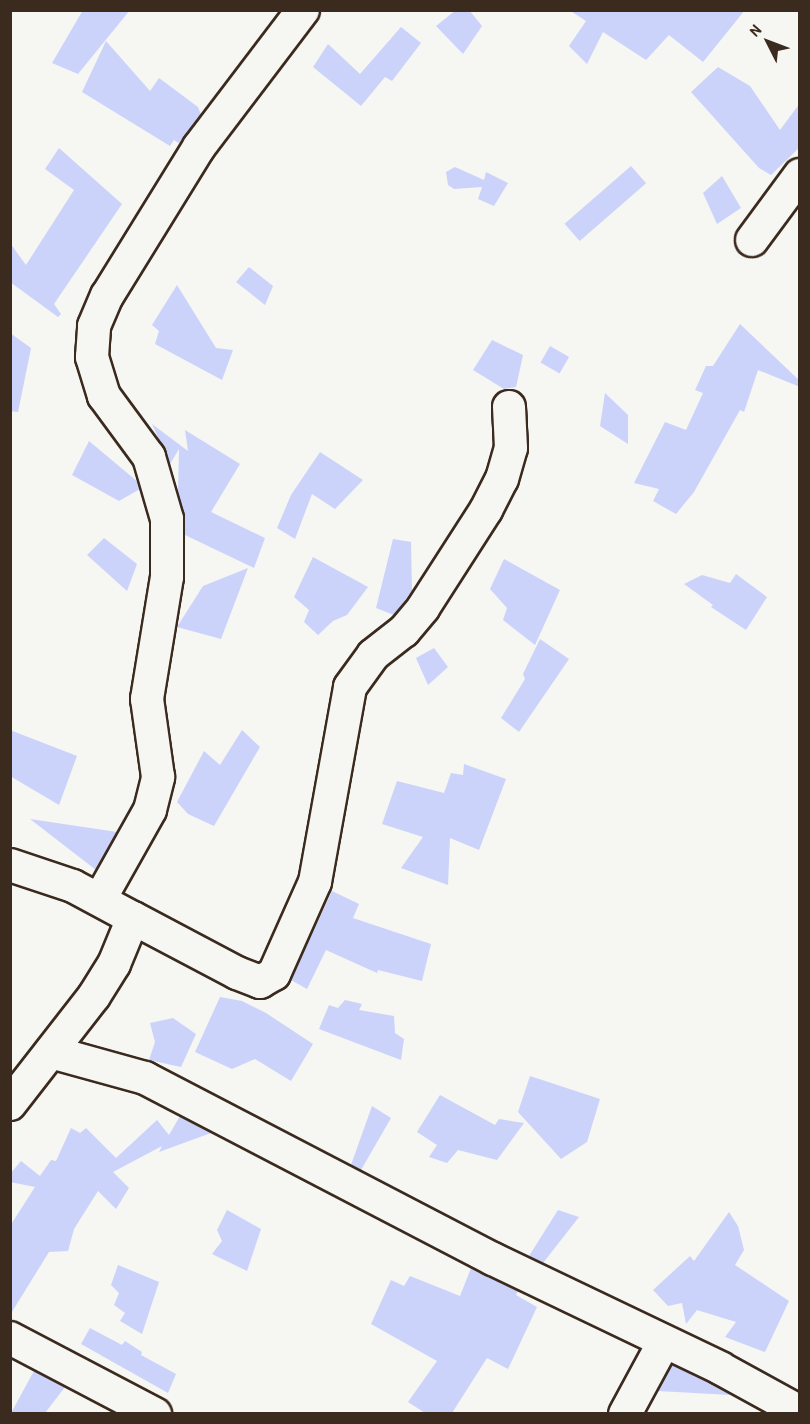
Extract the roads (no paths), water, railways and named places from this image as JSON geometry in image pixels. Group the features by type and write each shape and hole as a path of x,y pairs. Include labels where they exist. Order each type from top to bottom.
{"street":[{"path":"100,899 150,810 158,777 147,699 167,577 167,519 149,457 104,396 92,357 94,326 106,296 199,147 303,10"},
{"path":"752,240 800,175"},
{"path":"10,865 100,899 244,976 260,982 274,974 315,882 350,687 373,655 404,631 423,608 486,510 502,479 511,447 509,407"},
{"path":"10,1104 51,1052 114,964 133,918"},
{"path":"51,1052 145,1078 493,1259 664,1342 800,1413"},
{"path":"10,1338 155,1413"},
{"path":"625,1413 664,1342"}]}
